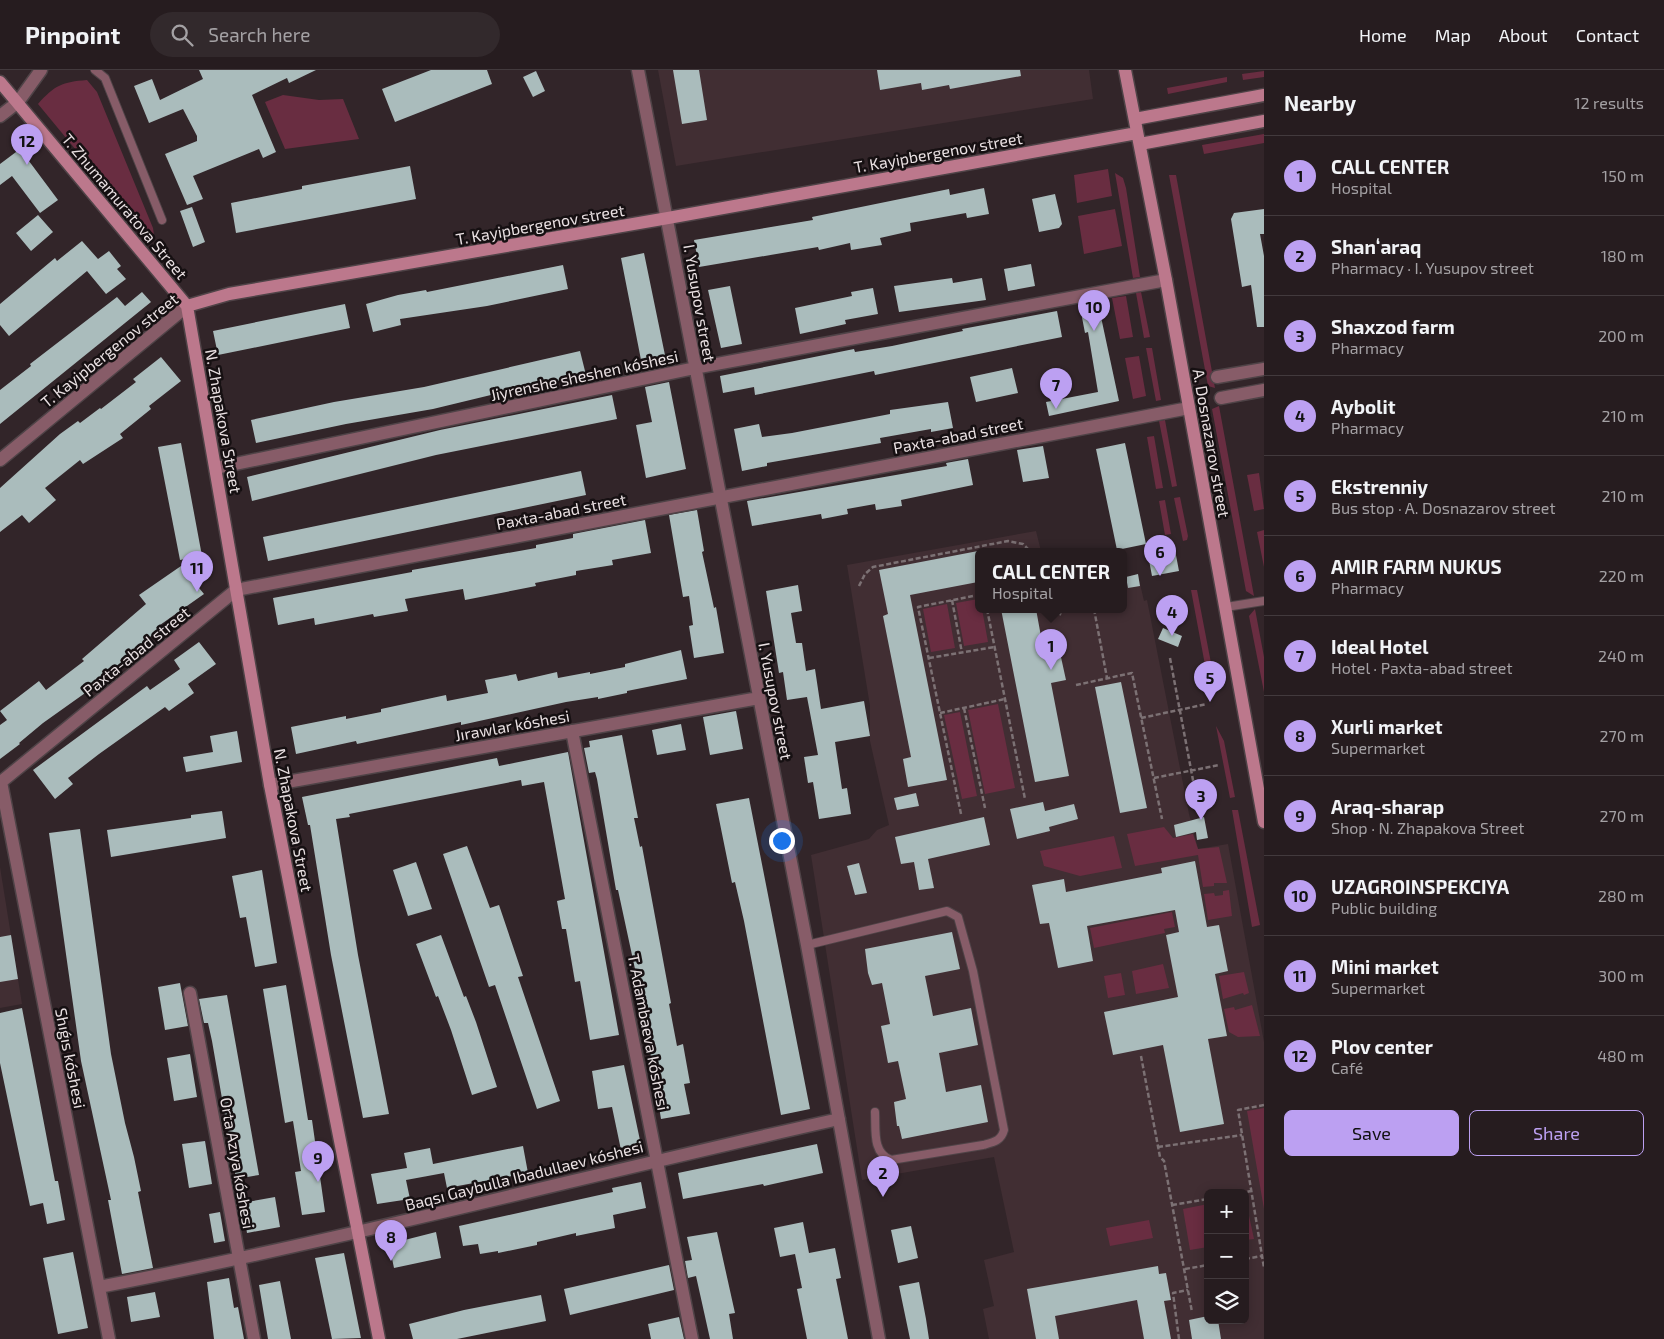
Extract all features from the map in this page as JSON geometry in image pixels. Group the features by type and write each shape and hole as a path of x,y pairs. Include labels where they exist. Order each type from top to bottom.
{"main road":[{"name":"A. Dosnazarov street","path":"1125,70 1166,280 1264,822"},
{"name":"T. Zhumamuratova Street","path":"0,82 187,306"},
{"path":"1135,119 1264,95"},
{"name":"T. Kayipbergenov street","path":"187,306 229,294 668,218 1138,138 1264,121"},
{"name":"N. Zhapakova Street","path":"187,306 270,785 378,1339"}],"street":[{"path":"0,116 18,102 42,70"},
{"name":"I. Yusupov street","path":"638,70 807,945 879,1339"},
{"name":"Jiyrenshe sheshen kóshesi","path":"216,468 696,368 1166,280"},
{"name":"T. Kayipbergenov street","path":"0,460 187,306"},
{"path":"1217,377 1264,369"},
{"path":"1221,398 1264,390"},
{"name":"Paxta-abad street","path":"1,782 236,590 1189,408"},
{"name":"Jırawlar kóshesi","path":"270,785 759,698"},
{"name":"T. Adambaeva kóshesi","path":"572,731 692,1339"},
{"name":"Shıǵıs kóshesi","path":"1,782 109,1339"},
{"name":"Orta Azıya kóshesi","path":"190,993 254,1339"},
{"name":"Baqsı Gaybulla Ibadullaev kóshesi","path":"99,1287 239,1260 839,1119"}],"lane":[{"path":"95,70 105,78 162,220"},
{"path":"1226,607 1264,601"},
{"path":"807,945 947,911 958,918 973,971 1004,1130 1002,1135 998,1141 983,1145 891,1160 883,1157 878,1151 874,1112"}],"path":[{"path":"859,586 865,574 873,567 1008,541 1023,544 1027,548"},
{"path":"961,814 918,607 975,596"},
{"path":"952,600 962,653"},
{"path":"988,613 1025,798"},
{"path":"1058,613 1062,615"},
{"path":"1095,613 1107,678"},
{"path":"929,658 994,647"},
{"path":"1170,658 1199,812"},
{"path":"1076,685 1132,673 1162,819"},
{"path":"940,713 1005,699"},
{"path":"1141,718 1207,704"},
{"path":"964,708 985,808"},
{"path":"1154,778 1219,765"},
{"path":"1141,1056 1158,1148 1160,1157 1164,1161 1192,1312"},
{"path":"1264,1105 1238,1110 1264,1268"},
{"path":"1158,1148 1242,1135"},
{"path":"1172,1205 1204,1200"},
{"path":"1249,1258 1262,1256"},
{"path":"1184,1269 1204,1266"},
{"path":"1179,1339 1173,1294 1188,1290"}],"shaded area":[{"path":"658,70 1089,70 1093,99 676,166"},
{"path":"1264,71 1264,77 1243,80 1242,74"},
{"path":"1227,77 1227,82 1168,94 1167,88"},
{"path":"87,80 97,92 153,228 152,242 38,104 54,89 65,83"},
{"path":"283,95 319,100 343,99 359,139 285,149 265,102"},
{"path":"1264,134 1264,143 1204,154 1202,145"},
{"path":"1108,169 1112,196 1077,203 1074,175"},
{"path":"1115,173 1123,178 1126,188 1140,277 1133,278"},
{"path":"1169,175 1176,175 1215,388 1208,386"},
{"path":"1115,209 1122,246 1084,254 1078,216"},
{"path":"1141,292 1150,337 1144,338 1136,293"},
{"path":"1126,296 1133,337 1120,339 1112,298"},
{"path":"1146,348 1152,348 1161,400 1156,401"},
{"path":"1139,356 1146,396 1133,399 1125,358"},
{"path":"1219,406 1254,596 1246,591 1212,409"},
{"path":"1165,420 1177,486 1172,487 1159,421"},
{"path":"1154,436 1163,488 1156,489 1147,437"},
{"path":"1259,473 1264,509 1254,511 1247,475"},
{"path":"1180,497 1188,536 1187,540 1183,541 1174,498"},
{"path":"1165,500 1171,534 1165,535 1159,501"},
{"path":"1264,530 1264,567 1257,532"},
{"path":"1036,531 1040,548 975,548 975,613 1127,613 1127,577 1138,575 1144,601 1147,600 1189,814 1198,849 1228,844 1264,1042 1264,1339 989,1339 983,1309 994,1306 984,1260 1014,1252 994,1157 862,1180 811,855 869,839 877,830 889,825 870,741 870,706 847,565"},
{"path":"1191,590 1197,590 1211,663 1208,681"},
{"path":"975,600 975,613 983,613 988,642 964,646 956,603"},
{"path":"947,604 955,648 931,652 923,609"},
{"path":"1255,609 1264,657 1264,692 1249,616"},
{"path":"998,704 1015,788 985,794 968,710"},
{"path":"960,712 977,796 962,799 944,715"},
{"path":"1216,726 1224,741 1235,797 1230,798"},
{"path":"1232,810 1238,810 1260,925 1252,927"},
{"path":"1164,827 1173,838 1193,834 1198,849 1219,847 1227,883 1214,883 1214,886 1203,887 1198,855 1135,866 1127,834"},
{"path":"1114,836 1122,868 1080,876 1044,866 1040,851"},
{"path":"0,867 22,1004 0,1008"},
{"path":"1229,890 1232,916 1208,920 1204,894 1214,893 1215,896 1223,895 1223,891"},
{"path":"1172,912 1175,927 1164,929 1165,933 1094,948 1090,928"},
{"path":"1163,964 1169,988 1136,994 1132,971"},
{"path":"1244,972 1249,993 1223,999 1219,976"},
{"path":"1121,973 1125,995 1108,998 1104,976"},
{"path":"1252,1005 1260,1036 1238,1037 1229,1032 1224,1009 1234,1007 1235,1010"},
{"path":"1264,1108 1264,1209 1247,1111"},
{"path":"1204,1205 1204,1248 1190,1250 1183,1209"},
{"path":"1249,1216 1254,1239 1249,1240"},
{"path":"1149,1220 1153,1238 1110,1246 1106,1228"}],"building":[{"path":"199,70 316,70 289,83 287,78 252,95 276,152 263,158 259,149 193,176 203,199 187,205 165,154 197,141 197,136 183,109 149,123 134,86 152,79 160,100 203,79"},
{"path":"431,70 487,70 492,84 395,122 382,89"},
{"path":"673,70 699,70 707,120 682,124"},
{"path":"877,70 1020,70 1021,76 950,89 949,85 922,90 921,83 880,90"},
{"path":"536,71 545,91 533,97 523,77"},
{"path":"20,149 58,200 40,213 12,176 0,185 0,164"},
{"path":"410,166 416,199 236,233 231,203 302,189 302,186"},
{"path":"984,188 989,214 967,218 966,213 910,223 911,231 880,238 882,245 851,250 850,243 819,250 818,247 699,267 694,240 813,220 812,217 949,189 950,195"},
{"path":"1055,194 1062,224 1059,228 1039,232 1032,199"},
{"path":"192,207 205,242 193,247 180,211"},
{"path":"1264,209 1264,234 1260,234 1264,256 1264,327 1257,327 1251,285 1242,287 1231,219 1234,213"},
{"path":"38,215 53,232 31,251 16,233"},
{"path":"82,241 98,259 109,251 121,266 117,269 126,279 106,294 87,271 9,336 0,325 0,304 55,258 57,261"},
{"path":"644,253 666,360 642,365 621,258"},
{"path":"1031,264 1035,286 1008,291 1004,269"},
{"path":"563,265 568,289 487,306 400,319 401,325 373,332 366,304 398,295 426,290 427,292"},
{"path":"952,278 953,283 982,278 986,300 899,312 894,286"},
{"path":"730,286 742,344 721,348 708,290"},
{"path":"873,288 878,314 845,320 846,324 800,334 795,308 852,296 851,292"},
{"path":"142,292 151,302 0,424 0,390 31,366 30,364 117,297 125,306"},
{"path":"1098,303 1119,401 1049,416 1046,402 1098,392 1088,332 1085,333 1080,307"},
{"path":"345,304 350,328 218,355 213,331"},
{"path":"1057,311 1062,337 875,375 874,371 755,395 754,387 723,393 720,376 854,349 855,352 892,346 963,331 962,329"},
{"path":"580,351 586,375 433,409 346,424 256,443 251,420 334,402 424,387"},
{"path":"161,357 181,381 149,406 151,409 120,434 123,438 83,464 80,460 45,488 56,500 29,523 22,515 0,532 0,488 60,434 78,421 80,423 101,409 136,382 133,379"},
{"path":"1012,368 1018,393 976,402 970,377"},
{"path":"669,382 686,469 646,478 636,425 652,422 645,387"},
{"path":"612,395 617,419 436,455 252,501 247,477 440,430"},
{"path":"948,402 953,428 931,432 931,429 880,438 881,443 767,463 767,466 742,471 734,429 759,424 762,437 890,414 890,410"},
{"path":"181,443 202,556 180,560 158,447"},
{"path":"1125,443 1146,544 1117,548 1096,449"},
{"path":"1043,446 1049,478 1023,482 1017,450"},
{"path":"968,459 973,485 901,500 902,506 876,510 875,504 847,509 848,514 822,519 821,514 752,526 747,501 947,466 946,463"},
{"path":"581,471 586,495 268,561 263,537"},
{"path":"697,510 704,551 702,552 714,608 716,607 724,653 694,658 689,626 693,625 689,596 683,597 669,515"},
{"path":"645,520 651,553 612,560 613,565 576,571 576,575 535,583 536,586 465,600 463,589 405,599 408,611 374,617 373,614 315,625 314,618 278,625 273,598 412,572 412,570 536,548 536,545 573,538 573,534"},
{"path":"1175,550 1179,571 1152,576 1148,555"},
{"path":"975,552 975,583 910,595 947,780 908,787 903,759 911,757 883,616 888,614 879,570"},
{"path":"181,566 204,594 160,625 162,627 95,686 43,723 0,759 0,725 7,720 0,711 39,681 46,690 84,661 82,659 146,604 139,595"},
{"path":"1138,574 1140,586 1128,588 1127,577"},
{"path":"798,585 802,611 791,613 796,643 802,643 806,671 815,669 821,709 864,701 870,736 835,742 842,789 847,788 851,814 819,819 813,782 808,783 804,757 818,755 807,697 787,700 783,672 779,673 766,591"},
{"path":"1002,613 1037,613 1042,642 1057,639 1066,680 1051,683 1069,776 1035,782"},
{"path":"1163,628 1182,636 1178,647 1158,639"},
{"path":"199,642 216,664 188,684 194,693 169,711 165,707 99,754 68,778 73,784 55,799 33,770 147,686 150,690 180,669 174,660"},
{"path":"681,650 687,679 598,699 598,697 566,702 461,725 461,722 357,744 356,741 296,754 291,727 346,716 346,719 381,712 381,709 446,695 447,701 488,693 485,680 516,674 518,681 557,672 558,678 590,672 590,674 625,667 625,664"},
{"path":"1121,682 1147,808 1120,813 1095,687"},
{"path":"736,711 743,749 710,755 703,717"},
{"path":"681,724 686,750 657,755 652,730"},
{"path":"237,731 242,762 186,772 183,757 213,752 210,736"},
{"path":"622,735 638,818 634,818 640,847 642,846 671,1003 669,1004 677,1046 683,1044 690,1083 684,1084 690,1114 661,1119 635,969 618,890 616,890 597,779 595,772 589,773 584,748 590,747 589,741"},
{"path":"568,752 619,1035 590,1040 580,981 575,982 566,929 562,929 557,901 565,899 544,782 522,786 521,780 349,814 350,817 336,819 358,955 389,1114 363,1118 331,955 310,825 308,825 302,797 497,758 499,766"},
{"path":"916,793 919,806 897,810 894,798"},
{"path":"749,798 810,1109 781,1115 744,921 735,882 732,883 716,804"},
{"path":"1043,802 1045,811 1074,804 1078,819 1049,827 1050,831 1017,839 1010,809"},
{"path":"222,811 226,838 111,857 107,830 191,818 191,815"},
{"path":"984,817 990,845 928,859 934,888 919,890 914,862 901,864 895,837"},
{"path":"1204,817 1208,838 1197,840 1196,832 1176,837 1174,825"},
{"path":"80,829 111,1054 141,1191 138,1192 153,1268 122,1274 108,1200 111,1200 81,1061 49,833"},
{"path":"467,846 490,908 499,905 523,976 518,977 560,1101 537,1109 495,985 489,987 443,854"},
{"path":"1195,861 1207,927 1219,925 1228,971 1215,974 1227,1036 1208,1039 1224,1124 1180,1132 1163,1045 1113,1055 1104,1012 1178,997 1166,935 1179,932 1175,910 1087,926 1093,961 1058,968 1049,923 1040,924 1032,885 1064,879 1066,892 1162,873 1161,868"},
{"path":"416,862 432,909 408,916 393,870"},
{"path":"859,863 867,893 855,895 847,866"},
{"path":"262,870 277,963 255,967 246,917 240,918 232,876"},
{"path":"952,932 960,969 925,976 933,1016 971,1008 978,1045 939,1053 946,1092 981,1085 988,1122 902,1139 899,1126 897,1126 894,1102 906,1099 898,1061 888,1063 881,1026 890,1024 882,983 872,985 868,973 865,949"},
{"path":"11,935 18,979 0,982 0,937"},
{"path":"441,935 464,997 466,996 476,1022 497,1087 472,1095 451,1030 416,944"},
{"path":"180,983 188,1026 165,1030 158,987"},
{"path":"286,985 308,1120 312,1120 325,1212 302,1215 295,1172 301,1171 293,1121 285,1123 263,989"},
{"path":"227,995 259,1175 236,1179 212,1041 208,1023 204,1023 199,999"},
{"path":"22,1008 55,1181 58,1181 65,1220 47,1224 43,1203 30,1206 0,1063 0,1013"},
{"path":"190,1054 197,1097 174,1101 167,1058"},
{"path":"624,1065 641,1145 621,1150 612,1107 598,1109 592,1071"},
{"path":"205,1141 212,1184 189,1188 182,1144"},
{"path":"817,1144 823,1173 764,1186 763,1184 683,1199 678,1173"},
{"path":"523,1146 528,1173 447,1188 444,1173 406,1180 410,1199 377,1204 371,1174 407,1168 404,1153 430,1148 433,1164"},
{"path":"641,1182 646,1208 613,1215 615,1228 576,1236 576,1233 537,1242 537,1245 498,1253 498,1251 480,1254 478,1244 463,1246 459,1226 613,1192 612,1188"},
{"path":"275,1197 280,1227 247,1233 242,1203"},
{"path":"220,1212 225,1241 214,1243 209,1214"},
{"path":"803,1222 809,1253 835,1248 841,1278 836,1279 848,1339 807,1339 797,1289 802,1288 795,1254 780,1257 774,1228"},
{"path":"911,1226 918,1258 898,1263 891,1230"},
{"path":"436,1232 441,1258 394,1268 389,1244"},
{"path":"717,1232 735,1313 729,1314 733,1339 710,1339 696,1276 688,1278 685,1261 692,1260 687,1237"},
{"path":"73,1252 88,1328 58,1334 43,1258"},
{"path":"344,1253 361,1338 332,1339 315,1258"},
{"path":"669,1265 674,1290 570,1315 564,1289"},
{"path":"1158,1266 1159,1274 1166,1273 1171,1300 1164,1301 1171,1339 1144,1339 1137,1300 1055,1316 1059,1339 1036,1339 1027,1289"},
{"path":"229,1278 234,1308 238,1307 244,1339 214,1339 207,1282"},
{"path":"280,1281 291,1339 268,1339 259,1285"},
{"path":"919,1282 929,1339 910,1339 899,1286"},
{"path":"155,1292 160,1317 131,1322 127,1297"},
{"path":"541,1295 546,1321 457,1339 413,1339 409,1324 464,1310"},
{"path":"679,1317 684,1339 651,1339 648,1324"},
{"path":"1204,1317 1204,1324 1219,1324 1221,1339 1192,1339 1189,1320"}],"place":[{"name":"Plov center","path":"27,165"},
{"name":"UZAGROINSPEKCIYA","path":"1094,331"},
{"name":"Ideal Hotel","path":"1056,409"},
{"name":"AMIR FARM NUKUS","path":"1160,576"},
{"name":"Mini market","path":"197,592"},
{"name":"Aybolit","path":"1172,636"},
{"name":"CALL CENTER","path":"1051,670"},
{"name":"Ekstrenniy","path":"1210,702"},
{"name":"Shaxzod farm","path":"1201,820"},
{"name":"Araq-sharap","path":"318,1182"},
{"name":"Shanʻaraq","path":"883,1197"},
{"name":"Xurli market","path":"391,1261"}]}
